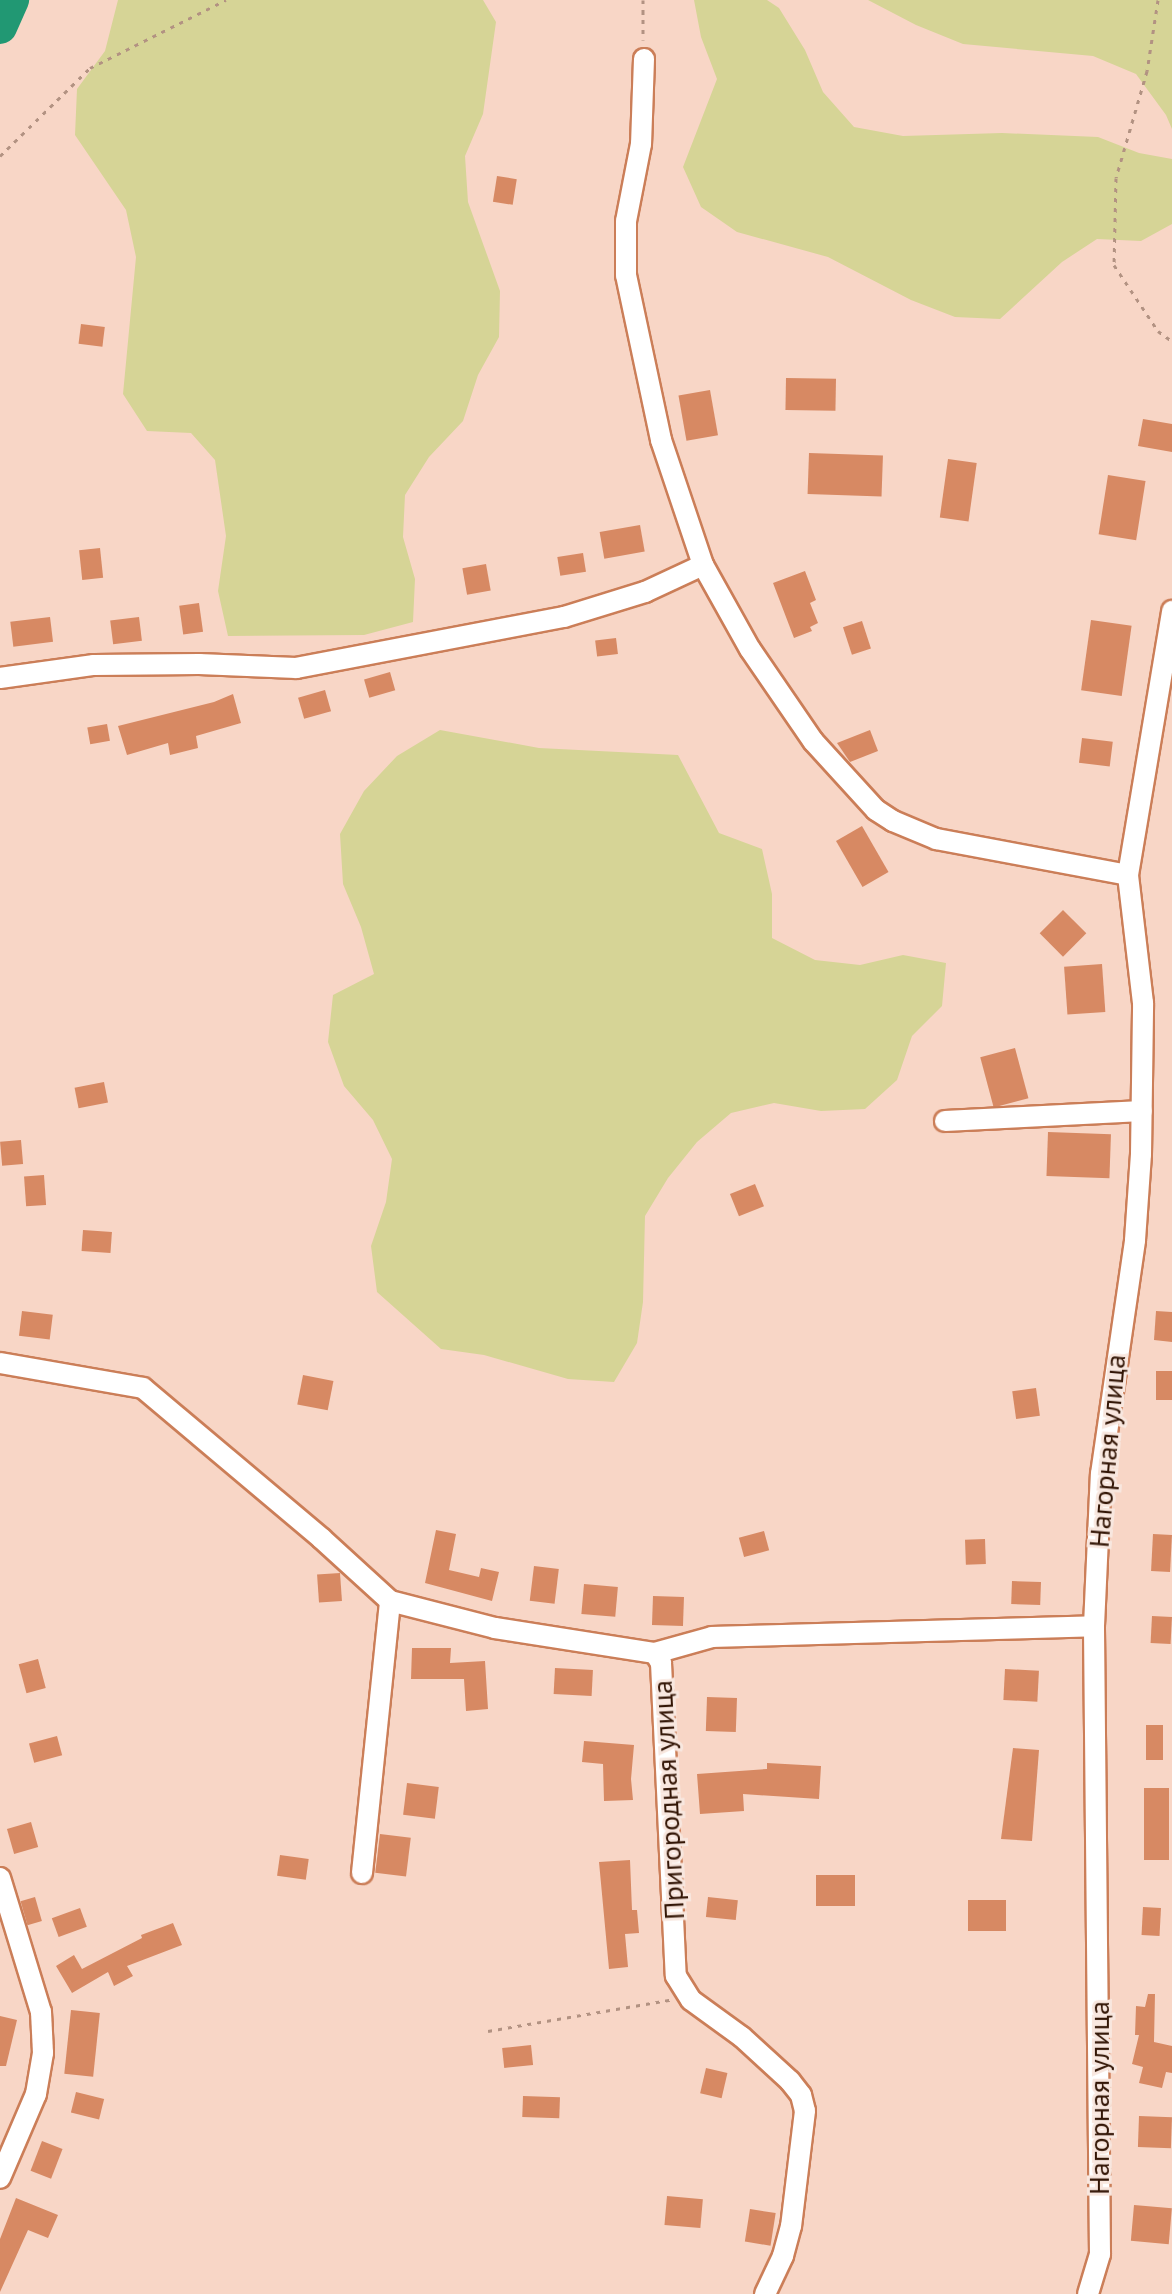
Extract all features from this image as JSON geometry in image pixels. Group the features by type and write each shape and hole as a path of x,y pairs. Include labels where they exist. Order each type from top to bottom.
{"street":[{"path":"644,59 641,144 626,221 626,275 661,440 703,565 750,649 813,741 876,810 910,830 936,839 1128,875"},
{"path":"0,678 94,665 199,664 296,668 564,617 645,592 703,565"},
{"name":"Нагорная улица","path":"1088,2294 1100,2254 1094,1626 1101,1474 1135,1240 1142,1111 1143,1003 1128,875 1172,611"},
{"path":"945,1121 1142,1111"},
{"name":"Пригородная улица","path":"0,1363 143,1388 321,1538 390,1601 495,1628 655,1653 661,1663 676,1976 689,1998"},
{"path":"362,1873 390,1601"},
{"path":"655,1653 712,1637 1094,1626"},
{"path":"0,1878 41,2012 43,2053 36,2094 0,2178"},
{"path":"689,1998 742,2037 801,2095 805,2111 791,2226 783,2256 765,2294"}],"path":[{"path":"0,156 90,68 208,12 226,0"},
{"path":"643,0 644,59"},
{"path":"1158,0 1147,71 1116,178 1114,265 1158,331 1172,341"},
{"path":"488,2031 689,1998"}],"shaded area":[{"path":"118,0 483,0 496,22 483,114 465,156 468,202 500,291 499,337 478,375 463,421 429,457 405,495 403,537 415,579 413,622 364,635 228,636 218,591 226,536 215,460 191,433 147,431 123,394 136,257 126,210 75,135 77,89 105,51"},
{"path":"694,0 767,0 779,8 805,50 823,92 854,127 903,136 1002,133 1098,137 1139,153 1172,159 1172,224 1141,241 1097,239 1062,262 1000,319 955,317 911,300 828,257 737,232 701,207 683,167 717,79 701,37"},
{"path":"868,0 1172,0 1172,129 1166,115 1136,74 1093,56 963,44 916,25"},
{"path":"440,730 539,748 678,755 719,833 762,849 772,894 772,938 815,960 860,965 903,955 946,963 942,1006 912,1036 897,1080 865,1109 821,1111 774,1103 731,1113 697,1142 668,1178 645,1216 643,1302 637,1343 614,1382 568,1379 484,1355 441,1349 377,1292 371,1246 386,1202 392,1159 373,1120 344,1086 328,1042 333,995 374,974 361,927 343,884 340,834 364,791 397,756"}],"building":[{"path":"497,176 517,179 513,205 493,202"},
{"path":"81,324 105,327 102,347 79,344"},
{"path":"786,378 836,379 835,411 785,410"},
{"path":"710,390 718,435 686,441 678,396"},
{"path":"1143,419 1172,424 1172,452 1138,446"},
{"path":"809,453 883,456 882,497 808,494"},
{"path":"948,459 977,463 969,521 940,517"},
{"path":"1108,475 1146,481 1136,540 1099,534"},
{"path":"640,525 645,552 604,559 600,532"},
{"path":"100,548 103,578 82,580 79,550"},
{"path":"583,553 586,572 560,576 557,557"},
{"path":"486,564 491,591 467,595 462,568"},
{"path":"805,571 816,600 810,603 818,623 810,627 812,631 794,638 773,583"},
{"path":"199,603 203,632 183,635 179,606"},
{"path":"50,617 53,642 13,647 10,622"},
{"path":"139,617 142,641 113,644 110,621"},
{"path":"1091,620 1132,626 1122,696 1081,690"},
{"path":"862,621 871,649 852,655 843,627"},
{"path":"616,638 618,654 597,656 595,641"},
{"path":"390,672 395,690 369,698 364,679"},
{"path":"325,690 331,711 304,719 298,698"},
{"path":"233,694 241,723 196,736 198,748 170,755 168,743 127,755 118,726 214,702"},
{"path":"107,724 110,741 90,744 87,727"},
{"path":"870,730 878,751 850,762 837,743"},
{"path":"1082,738 1113,742 1110,767 1079,763"},
{"path":"862,826 888,872 863,887 836,841"},
{"path":"1063,910 1086,933 1063,957 1040,933"},
{"path":"1102,964 1105,1012 1067,1015 1064,967"},
{"path":"1015,1048 1028,1098 994,1108 980,1057"},
{"path":"104,1082 108,1103 79,1108 75,1088"},
{"path":"1048,1132 1111,1134 1109,1178 1046,1176"},
{"path":"21,1140 23,1164 2,1166 0,1142"},
{"path":"44,1175 46,1205 26,1206 24,1176"},
{"path":"755,1184 764,1206 739,1216 730,1194"},
{"path":"83,1230 112,1232 110,1253 82,1251"},
{"path":"22,1311 53,1315 50,1340 19,1336"},
{"path":"1156,1311 1172,1312 1172,1342 1154,1340"},
{"path":"1156,1371 1172,1371 1172,1400 1156,1400"},
{"path":"303,1375 333,1381 328,1410 297,1404"},
{"path":"1036,1388 1040,1416 1016,1419 1012,1391"},
{"path":"436,1530 456,1534 449,1570 479,1577 481,1568 499,1572 492,1601 425,1583"},
{"path":"764,1531 769,1550 744,1557 739,1538"},
{"path":"1153,1534 1172,1535 1170,1572 1151,1571"},
{"path":"985,1539 986,1564 966,1565 965,1540"},
{"path":"534,1566 559,1569 555,1604 530,1601"},
{"path":"340,1573 342,1601 319,1603 317,1575"},
{"path":"1012,1581 1041,1582 1040,1605 1011,1604"},
{"path":"584,1584 618,1587 615,1617 581,1614"},
{"path":"653,1596 684,1597 683,1626 652,1625"},
{"path":"1152,1616 1172,1617 1171,1644 1151,1643"},
{"path":"412,1648 451,1648 450,1663 485,1661 488,1709 466,1711 464,1679 411,1679"},
{"path":"38,1659 46,1688 26,1693 19,1664"},
{"path":"555,1668 593,1670 592,1696 554,1694"},
{"path":"1005,1669 1039,1671 1037,1702 1003,1700"},
{"path":"707,1697 737,1698 736,1732 706,1731"},
{"path":"1146,1725 1163,1725 1163,1760 1146,1760"},
{"path":"57,1736 62,1755 34,1763 29,1744"},
{"path":"584,1741 634,1745 633,1800 604,1801 603,1764 582,1762"},
{"path":"1013,1748 1039,1750 1032,1841 1001,1839"},
{"path":"767,1763 821,1766 819,1799 743,1794 744,1811 700,1814 697,1774 767,1769"},
{"path":"407,1783 439,1787 435,1819 403,1815"},
{"path":"1144,1788 1169,1788 1169,1860 1144,1860"},
{"path":"31,1822 38,1847 14,1854 7,1829"},
{"path":"380,1834 411,1838 406,1876 375,1873"},
{"path":"280,1855 309,1859 306,1880 277,1876"},
{"path":"630,1860 632,1910 637,1910 639,1933 625,1934 628,1967 609,1969 599,1862"},
{"path":"816,1875 855,1875 855,1906 816,1906"},
{"path":"35,1897 42,1921 27,1925 21,1901"},
{"path":"708,1897 738,1900 736,1920 706,1917"},
{"path":"968,1900 1006,1900 1006,1931 968,1931"},
{"path":"1143,1907 1161,1908 1160,1936 1142,1935"},
{"path":"80,1908 87,1927 59,1937 52,1918"},
{"path":"173,1923 182,1945 127,1966 133,1976 114,1986 108,1972 72,1993 56,1966 74,1955 82,1969 142,1938 141,1935"},
{"path":"1148,1994 1155,1994 1154,2042 1172,2046 1172,2073 1166,2072 1162,2088 1139,2083 1143,2067 1132,2064 1139,2035 1135,2035 1136,2006 1145,2007"},
{"path":"71,2010 100,2013 93,2077 64,2074"},
{"path":"0,2016 17,2020 6,2066 0,2066"},
{"path":"531,2045 533,2065 504,2068 502,2048"},
{"path":"706,2068 727,2073 722,2098 700,2093"},
{"path":"76,2092 104,2099 99,2119 71,2112"},
{"path":"523,2096 560,2097 559,2118 522,2117"},
{"path":"1139,2116 1172,2117 1171,2148 1138,2147"},
{"path":"42,2141 63,2149 51,2179 31,2171"},
{"path":"667,2196 703,2199 700,2228 664,2225"},
{"path":"16,2198 58,2215 48,2238 28,2230 0,2292 0,2239"},
{"path":"1134,2205 1172,2208 1169,2244 1131,2241"},
{"path":"750,2209 776,2213 771,2246 745,2242"}],"waterway":[{"path":"0,27 12,0"}]}
